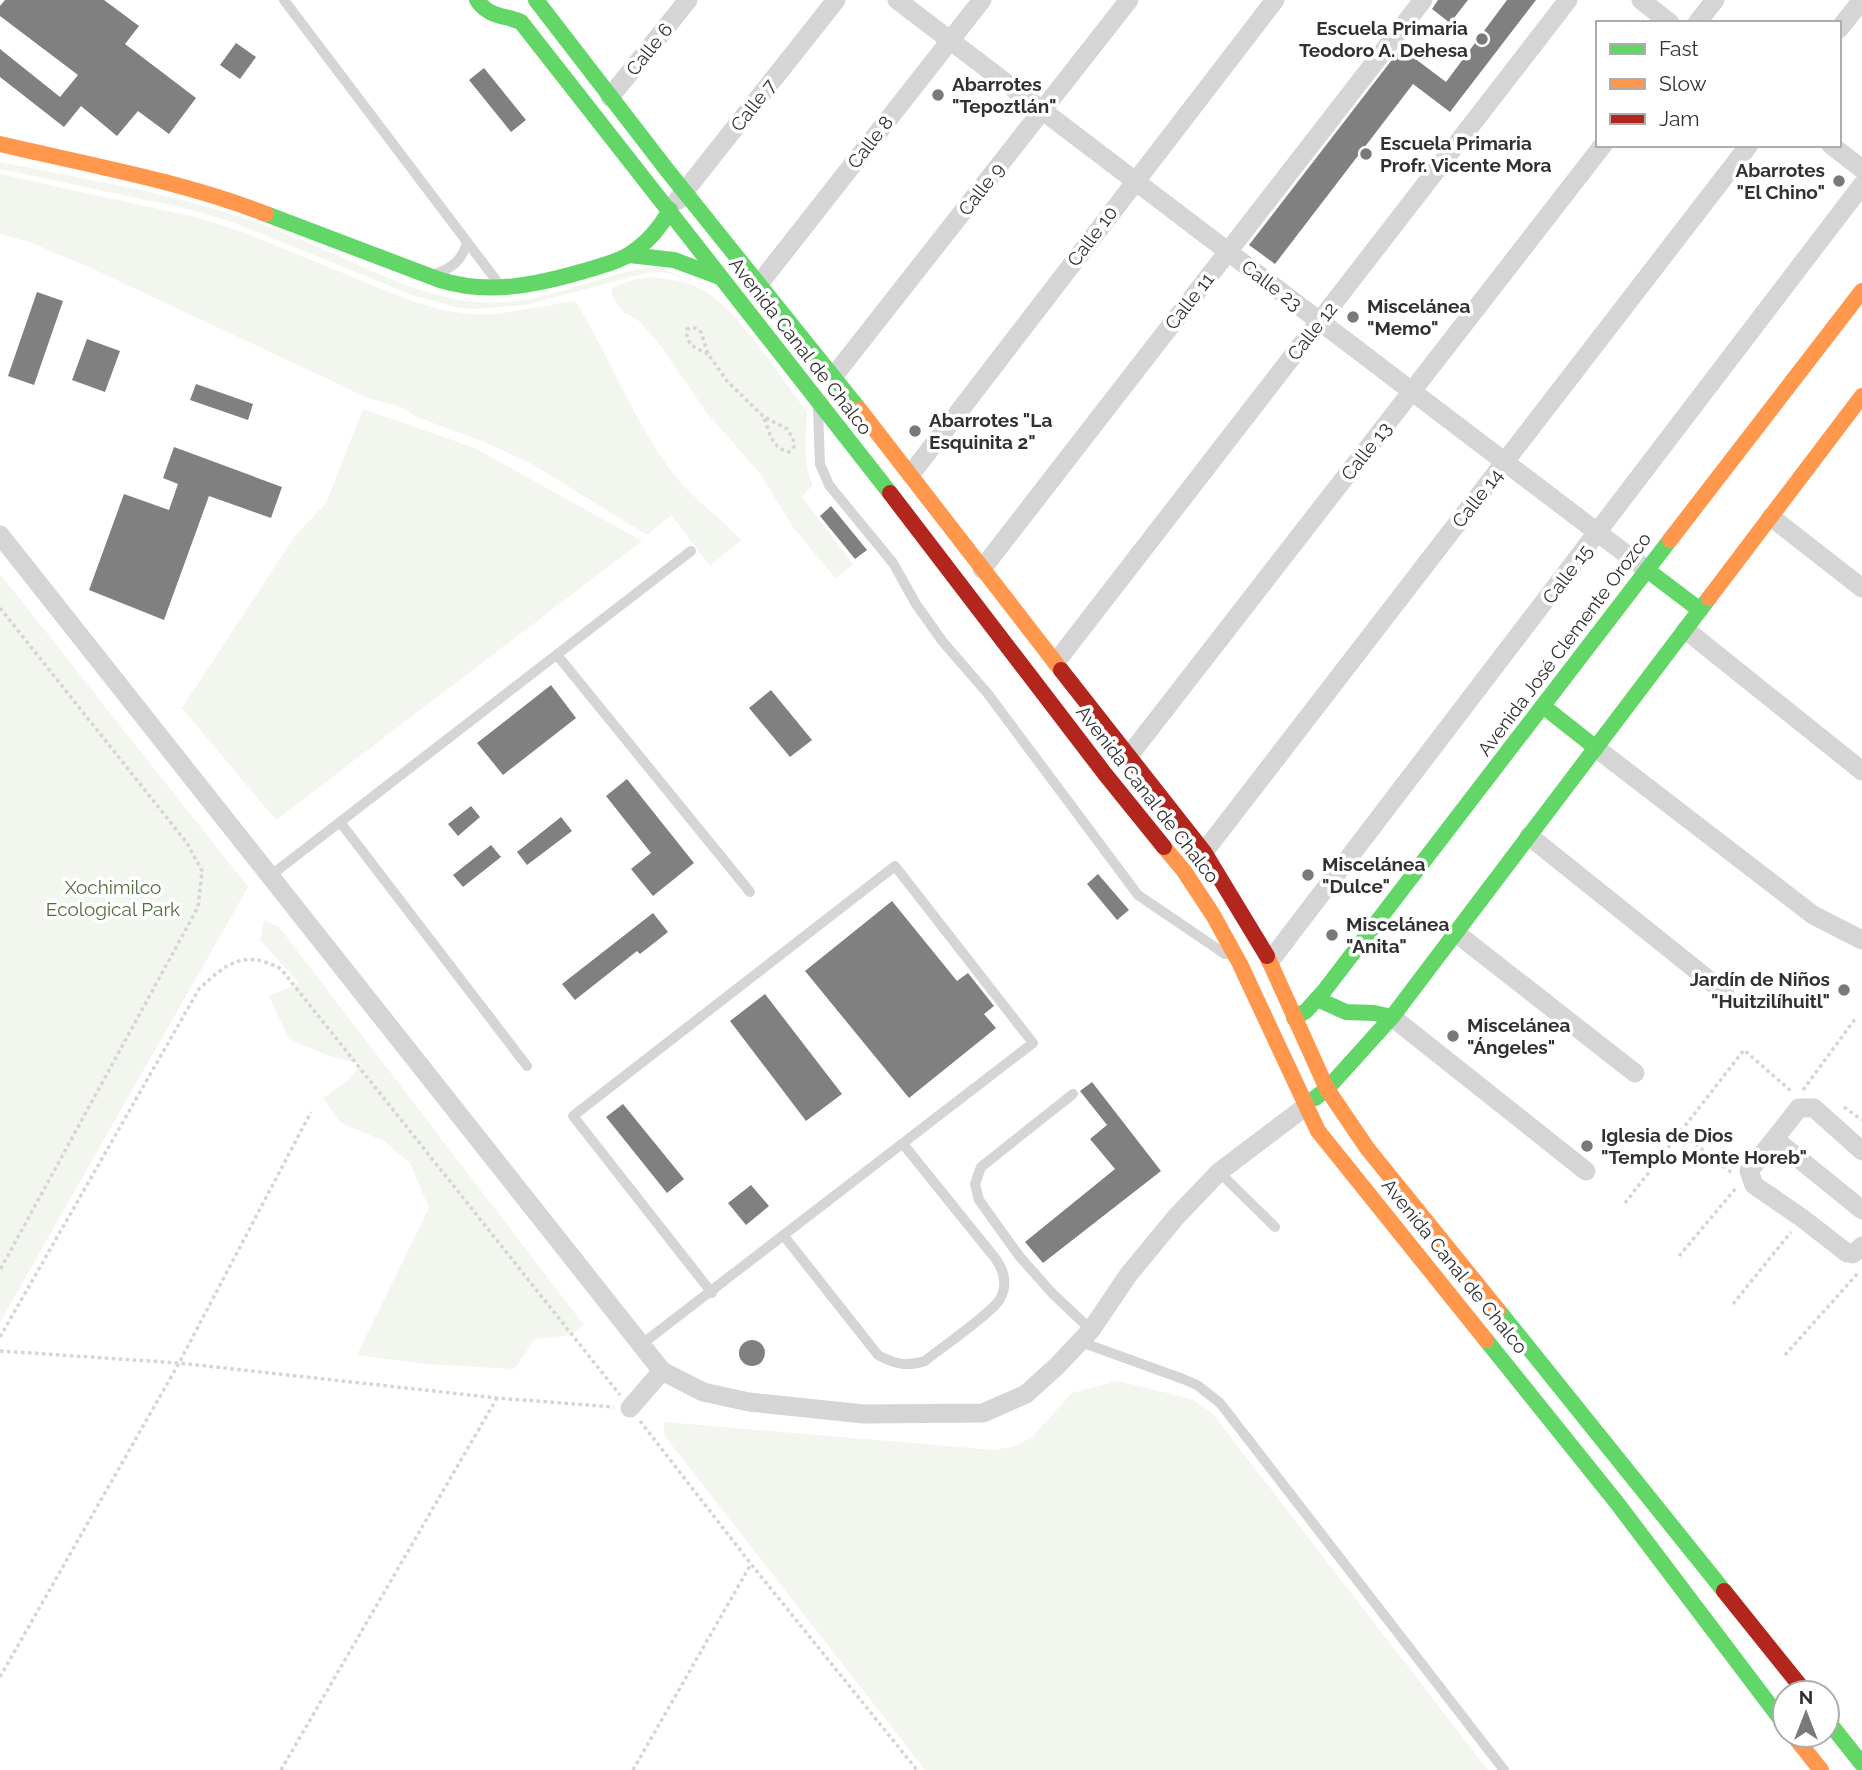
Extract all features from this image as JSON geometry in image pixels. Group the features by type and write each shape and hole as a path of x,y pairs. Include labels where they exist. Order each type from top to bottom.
{"main road":[{"name":"Avenida Canal de Chalco","path":"477,0 486,13 521,22 818,399 1105,774 1184,871 1213,915 1240,964 1318,1130 1617,1503 1771,1706"},
{"name":"Avenida Canal de Chalco","path":"536,0 685,192 911,474 1204,852 1270,961 1327,1089 1367,1148 1795,1679"},
{"path":"0,144 168,183 239,203 420,273 470,287 502,288 545,283 622,258 650,255 685,262 720,277"},
{"path":"622,258 650,238 670,210"},
{"name":"Avenida José Clemente Orozco","path":"1294,1018 1306,1011 1317,999 1862,291"},
{"path":"1305,1107 1327,1089 1392,1017 1862,396"},
{"path":"1647,570 1700,610"},
{"path":"1543,706 1596,748"},
{"path":"1317,999 1346,1012 1392,1017"},
{"path":"1841,1737 1862,1763"},
{"path":"1804,1749 1821,1770"}],"street":[{"name":"Calle 6","path":"610,97 688,0"},
{"name":"Calle 7","path":"670,210 835,0"},
{"name":"Calle 23","path":"897,0 1647,570"},
{"name":"Calle 8","path":"759,284 982,0"},
{"name":"Calle 9","path":"833,377 1129,0"},
{"name":"Calle 10","path":"911,474 1134,180 1275,0"},
{"name":"Calle 11","path":"982,569 1423,0"},
{"name":"Calle 12","path":"1055,662 1568,0"},
{"path":"1641,0 1668,21"},
{"path":"1699,21 1715,0"},
{"path":"1841,26 1861,0"},
{"name":"Calle 13","path":"1128,757 1600,147"},
{"name":"Calle 14","path":"1204,852 1747,147"},
{"path":"1834,147 1862,169"},
{"name":"Calle 15","path":"1270,961 1862,185"},
{"path":"1771,517 1862,588"},
{"path":"0,535 662,1371 703,1392 749,1402 864,1414 983,1413 1026,1394 1086,1336 1129,1274 1175,1217 1219,1172 1305,1107"},
{"path":"1686,630 1862,771"},
{"path":"1596,748 1813,915 1862,940"},
{"path":"1529,836 1725,993"},
{"path":"1456,933 1635,1073"},
{"path":"1392,1017 1586,1171"},
{"path":"1862,1151 1814,1108 1799,1108 1749,1171 1754,1185 1847,1253 1853,1254 1862,1246"},
{"path":"1776,1140 1862,1210"},
{"path":"630,1408 662,1371"}],"lane":[{"path":"284,0 502,288"},
{"path":"420,273 447,270 461,258 467,242"},
{"path":"818,399 820,464 828,485 893,563 916,604 943,642 988,694 1138,895 1240,964"},
{"path":"270,876 691,551"},
{"path":"557,655 750,892"},
{"path":"340,822 527,1066"},
{"path":"642,1344 712,1293 1033,1043 895,866 573,1116 712,1293"},
{"path":"1073,1094 981,1167 975,1184 979,1200 1020,1257 1086,1336 1197,1385 1220,1403 1504,1770"},
{"path":"784,1236 878,1356 897,1364 925,1361 995,1306 1003,1291 1004,1273 995,1258 903,1144"},
{"path":"1219,1172 1275,1227"}],"path":[{"path":"708,354 690,346 686,336 687,329 695,328 701,332 708,354 727,381 763,416 787,429 793,438 794,447 789,452 776,446 771,440 763,416"},
{"path":"0,608 187,843 202,871 198,907 0,1270"},
{"path":"0,1338 199,989 222,968 243,960 263,959 281,969 290,979 914,1769"},
{"path":"1625,1203 1744,1050 1798,1097 1855,1019"},
{"path":"0,1677 178,1363 312,1112"},
{"path":"1679,1132 1732,1173"},
{"path":"1679,1256 1742,1181"},
{"path":"1733,1304 1802,1218"},
{"path":"1785,1355 1862,1268"},
{"path":"1856,1275 1862,1279"},
{"path":"0,1351 178,1363 497,1398 630,1408"},
{"path":"281,1770 497,1398"},
{"path":"633,1770 751,1564"}],"green space":[{"path":"0,162 123,186 214,209 285,233 414,288 462,300 521,300 644,268 659,267 686,278 663,272 646,273 526,305 459,308 412,295 235,223 184,208 0,169"},
{"path":"0,174 195,217 243,232 411,301 443,310 468,314 496,314 575,301 659,453 689,491 741,540 710,566 671,515 647,535 532,464 484,442 417,417 401,407 368,398 91,268 32,243 0,234"},
{"path":"654,277 697,287 727,309 807,412 806,459 813,485 802,497 853,564 836,579 793,527 761,475 707,413 657,341 638,320 623,312 611,294 613,287 635,279"},
{"path":"363,409 475,448 642,541 276,820 182,708 295,536 326,503"},
{"name":"Xochimilco Ecological Park","path":"0,574 248,887 0,1322"},
{"path":"264,920 279,927 584,1325 571,1335 535,1339 514,1369 425,1364 357,1355 429,1208 410,1163 384,1141 341,1123 323,1098 347,1081 362,1064 327,1055 289,1039 269,996 299,983 260,940"},
{"path":"1118,1381 1192,1399 1212,1413 1488,1770 925,1770 664,1435 664,1422 995,1450 1016,1446 1032,1437 1072,1393"}],"building":[{"path":"5,0 104,0 139,26 125,44 196,98 169,134 138,111 117,136 81,106 64,127 0,77 0,49 60,97 78,75 0,16 0,6"},
{"path":"1438,0 1468,0 1450,23 1432,9"},
{"path":"1507,0 1536,0 1450,112 1413,84 1275,264 1249,245 1401,48 1446,82"},
{"path":"236,43 256,57 240,79 220,65"},
{"path":"484,68 526,120 511,132 469,80"},
{"path":"37,292 63,301 34,385 8,376"},
{"path":"87,339 120,351 105,392 72,380"},
{"path":"196,384 253,404 248,420 190,400"},
{"path":"174,447 282,487 271,518 209,496 164,620 89,590 124,494 169,510 178,484 163,478"},
{"path":"831,506 867,550 855,559 820,516"},
{"path":"551,685 576,718 503,775 477,743"},
{"path":"771,690 812,740 790,757 749,708"},
{"path":"627,779 694,863 653,896 631,869 651,853 606,796"},
{"path":"471,806 480,817 458,836 448,824"},
{"path":"561,817 572,831 527,865 517,852"},
{"path":"491,845 501,857 463,887 453,875"},
{"path":"1098,874 1129,910 1117,920 1087,884"},
{"path":"892,901 957,981 968,973 994,1006 984,1014 996,1028 909,1098 805,971"},
{"path":"653,913 668,932 640,954 637,951 575,1000 562,984"},
{"path":"765,994 842,1094 806,1121 730,1021"},
{"path":"1092,1082 1161,1171 1043,1263 1025,1242 1115,1169 1090,1139 1107,1125 1080,1091"},
{"path":"623,1104 684,1179 667,1193 606,1117"},
{"path":"751,1185 769,1206 746,1225 728,1203"},
{"path":"752,1340 761,1344 765,1353 761,1362 752,1366 743,1362 739,1353 743,1344"}],"traffic: fast":[{"path":"477,0 491,13 521,22 890,493"},
{"path":"536,0 667,170 859,409"},
{"path":"266,214 440,280 476,287 494,287 530,284 619,260 647,240 670,210"},
{"path":"629,255 674,260 717,276"},
{"path":"1294,1018 1306,1011 1324,991 1670,540"},
{"path":"1647,570 1700,610"},
{"path":"1315,1098 1327,1089 1392,1017 1709,598"},
{"path":"1543,706 1596,748"},
{"path":"1317,999 1346,1012 1392,1017"},
{"path":"1498,1310 1724,1591"},
{"path":"1486,1340 1617,1503 1771,1706"},
{"path":"1841,1738 1862,1764"}],"traffic: slow":[{"path":"0,144 168,183 266,214"},
{"path":"1670,540 1862,291"},
{"path":"1709,598 1862,396"},
{"path":"859,409 1061,670"},
{"path":"1164,847 1184,871 1213,915 1240,964 1318,1131 1486,1340"},
{"path":"1267,956 1327,1089 1367,1148 1498,1310"},
{"path":"1804,1749 1821,1770"}],"traffic: jam":[{"path":"890,493 1164,847"},
{"path":"1061,670 1204,852 1267,956"},
{"path":"1724,1591 1795,1679"}],"place":[{"name":"Escuela Primaria Teodoro A. Dehesa","path":"1482,39"},
{"name":"Abarrotes \"Tepoztlán\"","path":"938,95"},
{"name":"Escuela Primaria Profr. Vicente Mora","path":"1366,154"},
{"name":"Abarrotes \"El Chino\"","path":"1839,181"},
{"name":"Miscelánea \"Memo\"","path":"1353,317"},
{"name":"Abarrotes \"La Esquinita 2\"","path":"915,431"},
{"name":"Miscelánea \"Dulce\"","path":"1308,875"},
{"name":"Miscelánea \"Anita\"","path":"1332,935"},
{"name":"Jardín de Niños \"Huitzilíhuitl\"","path":"1844,990"},
{"name":"Miscelánea \"Ángeles\"","path":"1453,1036"},
{"name":"Iglesia de Dios \"Templo Monte Horeb\"","path":"1587,1146"}]}
